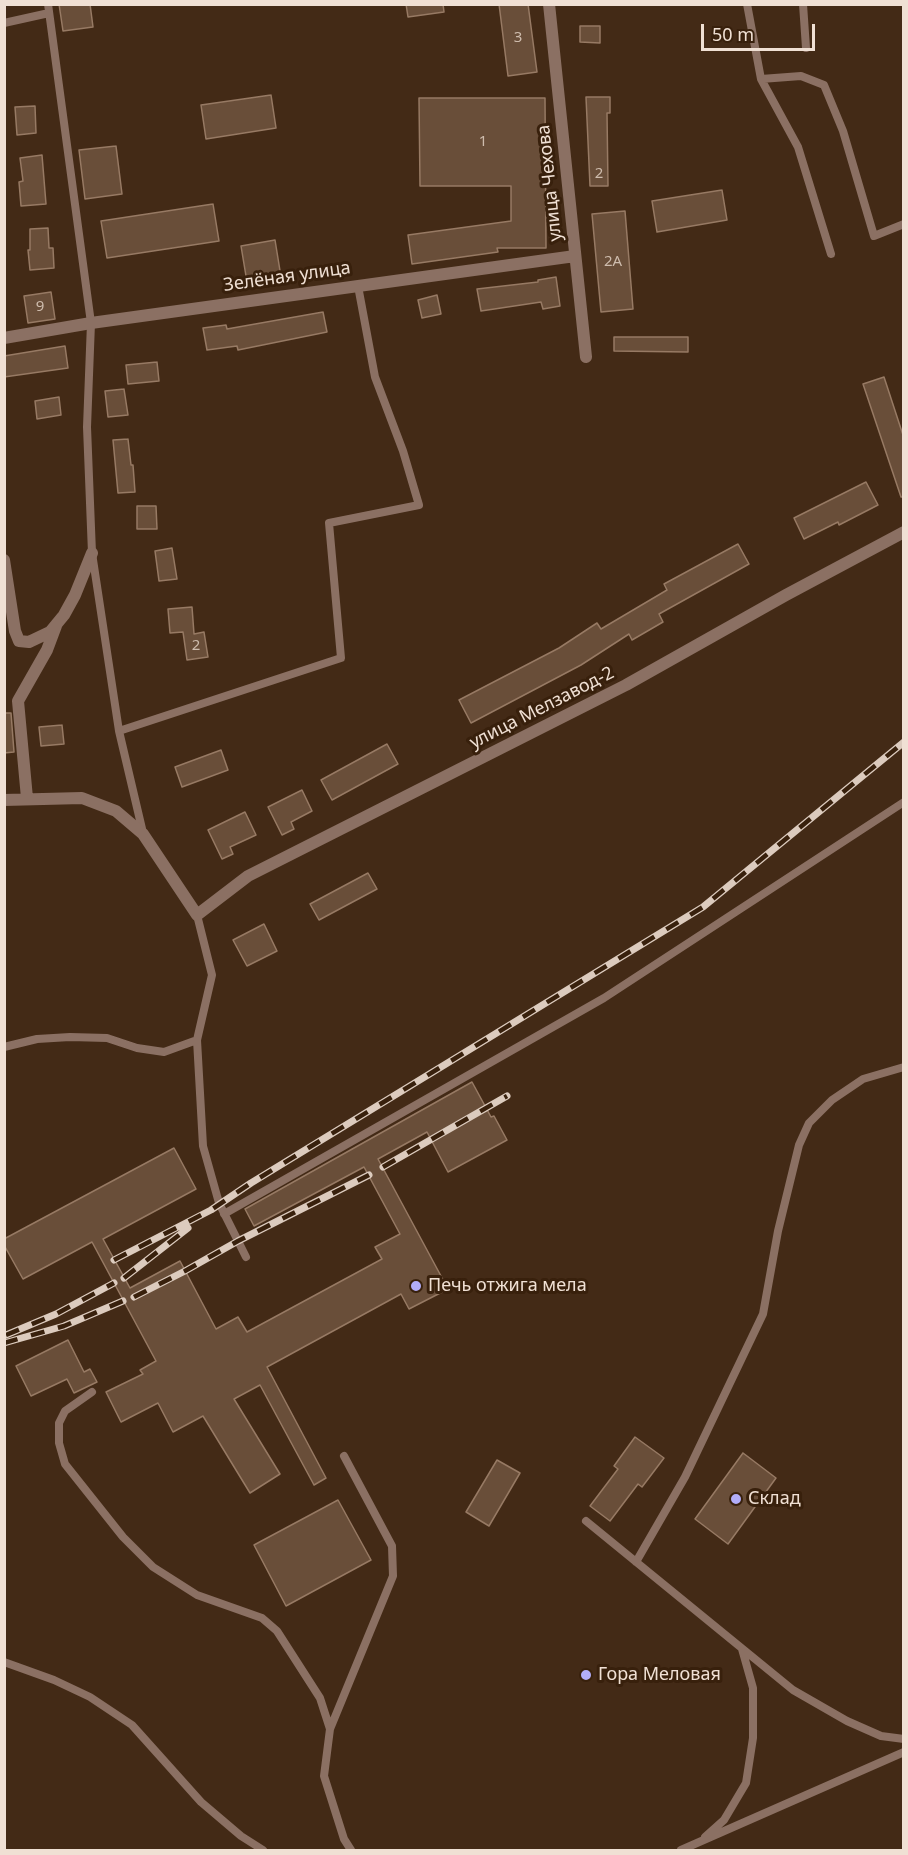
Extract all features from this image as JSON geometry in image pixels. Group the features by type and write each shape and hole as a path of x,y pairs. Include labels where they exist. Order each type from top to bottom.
{"street":[{"name":"улица Чехова","path":"549,4 586,357"},
{"name":"Зелёная улица","path":"4,338 91,323 575,256"},
{"name":"улица Мелзавод-2","path":"197,915 248,876 626,685 903,532"},
{"path":"4,560 15,630 19,641 29,642 50,632 58,622 75,594 92,553"},
{"path":"27,798 18,702 47,650 58,622"},
{"path":"4,800 82,798 116,811 143,834 197,915"}],"lane":[{"path":"747,4 761,79 798,147 831,254"},
{"path":"803,4 806,48"},
{"path":"4,23 48,9 91,323 87,427 92,553 119,731 143,834"},
{"path":"761,79 801,76 824,85 843,131 874,236 903,224"},
{"path":"119,731 342,658 328,523 419,504 403,451 375,377 358,286"},
{"path":"224,1214 604,998 903,802"},
{"path":"197,915 212,975 197,1040 204,1146 224,1214 246,1257"},
{"path":"4,1047 37,1039 107,1038 137,1048 164,1052 197,1040"},
{"path":"636,1562 685,1477 764,1314 778,1232 798,1145 808,1123 832,1100 863,1079 903,1067"},
{"path":"92,1392 65,1411 59,1423 59,1443 65,1464 123,1537 153,1567 198,1595 262,1618 277,1631 320,1698 330,1729"},
{"path":"344,1456 392,1546 393,1576 330,1729 324,1776 344,1839 351,1851"},
{"path":"586,1521 793,1690 838,1716 881,1736 903,1739"},
{"path":"699,1843 724,1820 746,1783 753,1738 753,1688 741,1648"},
{"path":"4,1662 54,1680 90,1697 132,1725 201,1802 241,1836 263,1851"},
{"path":"681,1851 903,1752"}],"building":[{"path":"59,4 90,4 93,27 63,31"},
{"path":"406,4 443,4 444,12 408,17"},
{"path":"499,4 528,4 537,72 508,76"},
{"path":"580,26 600,26 600,43 580,42"},
{"path":"271,95 276,128 206,139 201,105"},
{"path":"586,97 610,97 610,113 607,113 608,186 590,186"},
{"path":"419,98 545,98 546,248 497,248 498,252 412,264 408,235 511,221 511,186 420,186"},
{"path":"35,106 36,133 17,135 15,107"},
{"path":"116,146 122,194 85,199 79,150"},
{"path":"42,155 46,204 21,206 19,182 23,181 20,158"},
{"path":"722,190 727,220 657,232 652,201"},
{"path":"213,204 219,241 107,258 101,221"},
{"path":"625,211 633,309 601,312 592,214"},
{"path":"48,228 49,248 53,248 54,268 30,270 28,250 30,250 30,229"},
{"path":"275,240 282,283 248,288 241,246"},
{"path":"556,277 560,306 543,309 541,302 481,311 477,289 538,282 538,280"},
{"path":"51,292 55,319 28,323 24,296"},
{"path":"437,295 441,314 422,318 418,300"},
{"path":"323,312 327,332 238,350 237,346 207,350 203,328 226,325 227,329"},
{"path":"614,337 688,337 688,352 614,351"},
{"path":"65,346 68,368 4,377 4,356"},
{"path":"157,362 159,381 128,384 126,365"},
{"path":"884,377 903,435 903,497 901,497 863,384"},
{"path":"124,389 128,415 108,417 105,391"},
{"path":"59,397 61,415 37,419 35,401"},
{"path":"128,439 135,492 118,493 113,440"},
{"path":"866,482 878,505 839,525 838,522 804,539 794,518"},
{"path":"137,506 156,506 157,529 137,529"},
{"path":"738,544 749,564 659,614 663,622 632,640 629,634 581,665 471,723 459,700 559,648 597,623 601,629 667,590 664,584"},
{"path":"172,548 177,579 159,581 155,551"},
{"path":"192,607 194,634 204,632 208,657 187,660 183,632 170,633 168,609"},
{"path":"4,713 11,713 14,752 4,753"},
{"path":"62,725 64,744 41,746 39,727"},
{"path":"387,744 398,764 332,800 321,780"},
{"path":"221,750 228,770 182,787 175,767"},
{"path":"302,790 312,811 291,822 294,829 282,835 268,807"},
{"path":"245,812 256,835 230,847 233,854 222,859 208,830"},
{"path":"368,873 377,889 319,920 310,904"},
{"path":"264,924 277,951 247,966 233,940"},
{"name":"Печь отжига мела","path":"472,1082 491,1117 494,1116 507,1140 448,1172 427,1132 378,1159 448,1289 409,1309 401,1294 267,1367 326,1478 314,1485 260,1385 234,1399 280,1474 250,1493 203,1416 173,1432 158,1403 121,1422 106,1392 143,1374 140,1370 156,1361 92,1242 23,1279 4,1245 4,1239 174,1148 196,1189 103,1239 130,1288 180,1261 216,1329 238,1317 247,1332 382,1259 375,1247 400,1234 364,1167 254,1226 245,1209"},
{"path":"68,1340 84,1372 90,1369 97,1382 74,1393 67,1379 31,1396 16,1366"},
{"path":"635,1437 664,1458 642,1487 638,1484 610,1521 590,1506 618,1469 614,1466"},
{"name":"Склад","path":"743,1453 776,1478 728,1544 695,1519"},
{"path":"497,1460 520,1473 489,1526 466,1512"},
{"path":"338,1500 371,1560 286,1606 254,1545"}],"railway":[{"path":"114,1260 211,1210 251,1183 703,907 904,742"},
{"path":"383,1167 507,1096"},
{"path":"134,1297 369,1175"},
{"path":"124,1278 188,1228"},
{"path":"6,1335 56,1314 114,1283"},
{"path":"4,1343 64,1326 123,1301"}],"place":[{"name":"Печь отжига мела","path":"416,1286"},
{"name":"Склад","path":"736,1499"},
{"name":"Гора Меловая","path":"586,1675"}]}
